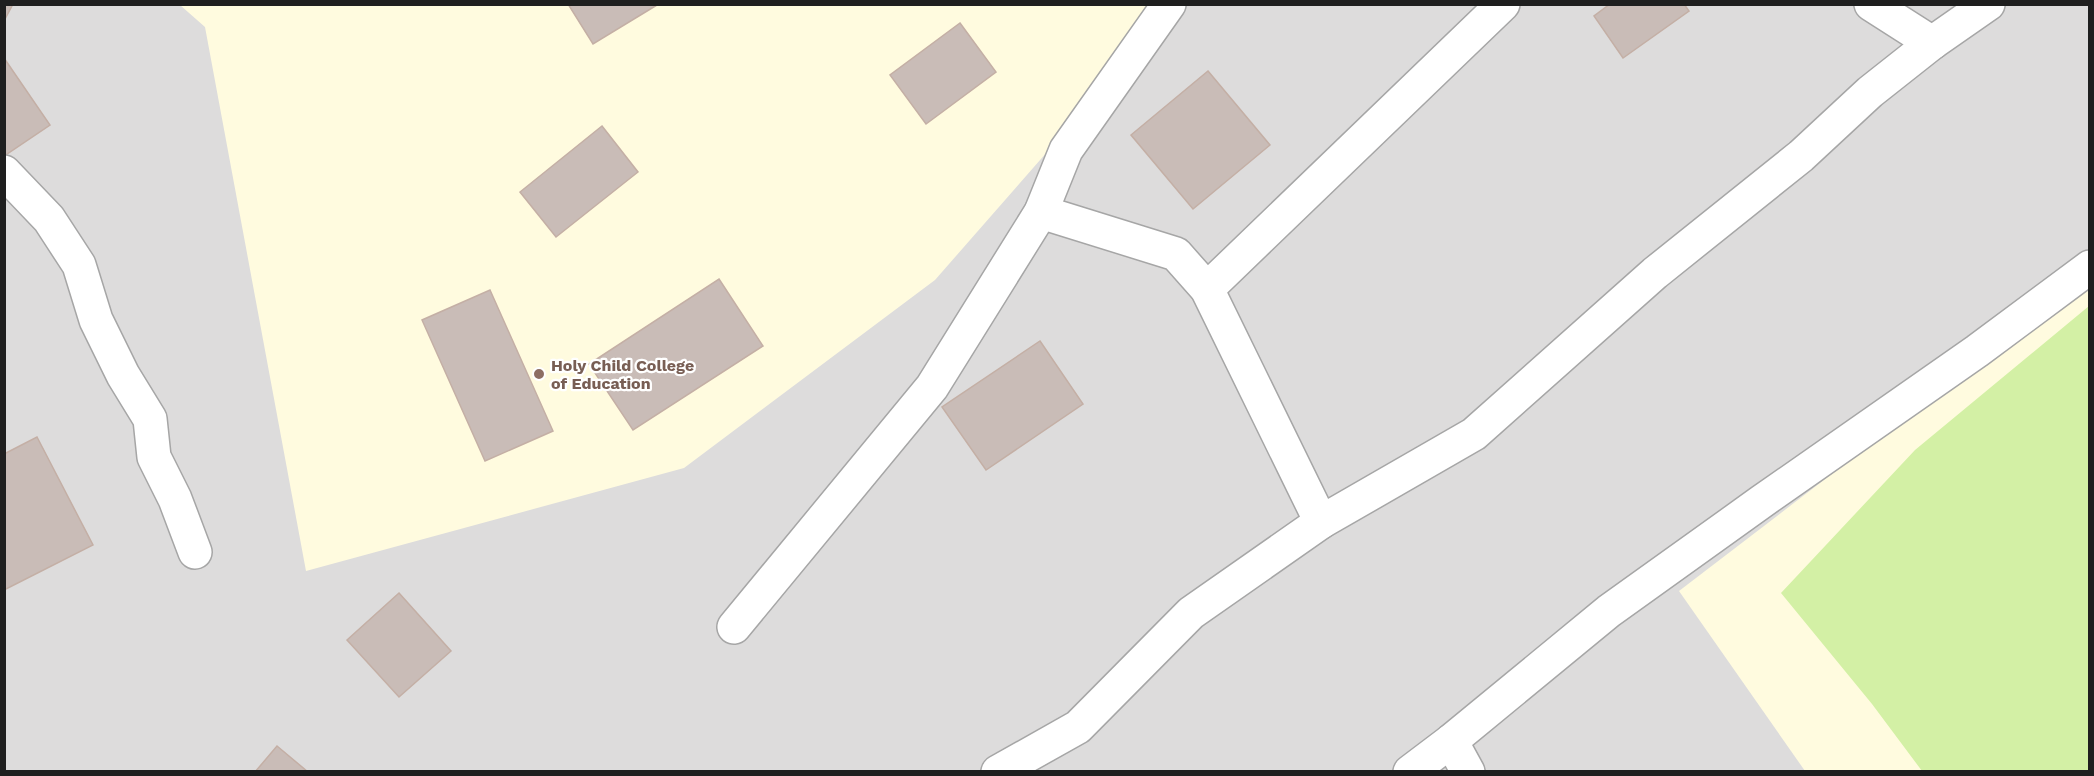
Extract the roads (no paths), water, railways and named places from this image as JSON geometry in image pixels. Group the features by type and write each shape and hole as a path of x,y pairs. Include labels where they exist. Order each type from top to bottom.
{"street":[{"path":"734,627 932,387 1041,212 1066,150 1169,4"},
{"path":"1207,289 1503,4"},
{"path":"1870,4 1932,43"},
{"path":"998,771 1078,727 1191,613 1321,522 1474,434 1655,273 1801,156 1870,92 1932,43 1988,4"},
{"path":"4,172 49,219 79,265 96,320 123,375 150,420 154,457 175,499 195,552"},
{"path":"1041,212 1176,254 1207,289 1321,522"},
{"path":"1410,771 1451,741 1609,611 1977,351 2090,267"},
{"path":"1451,741 1468,771"}],"place":[{"name":"Holy Child College of Education","path":"539,374"}]}
